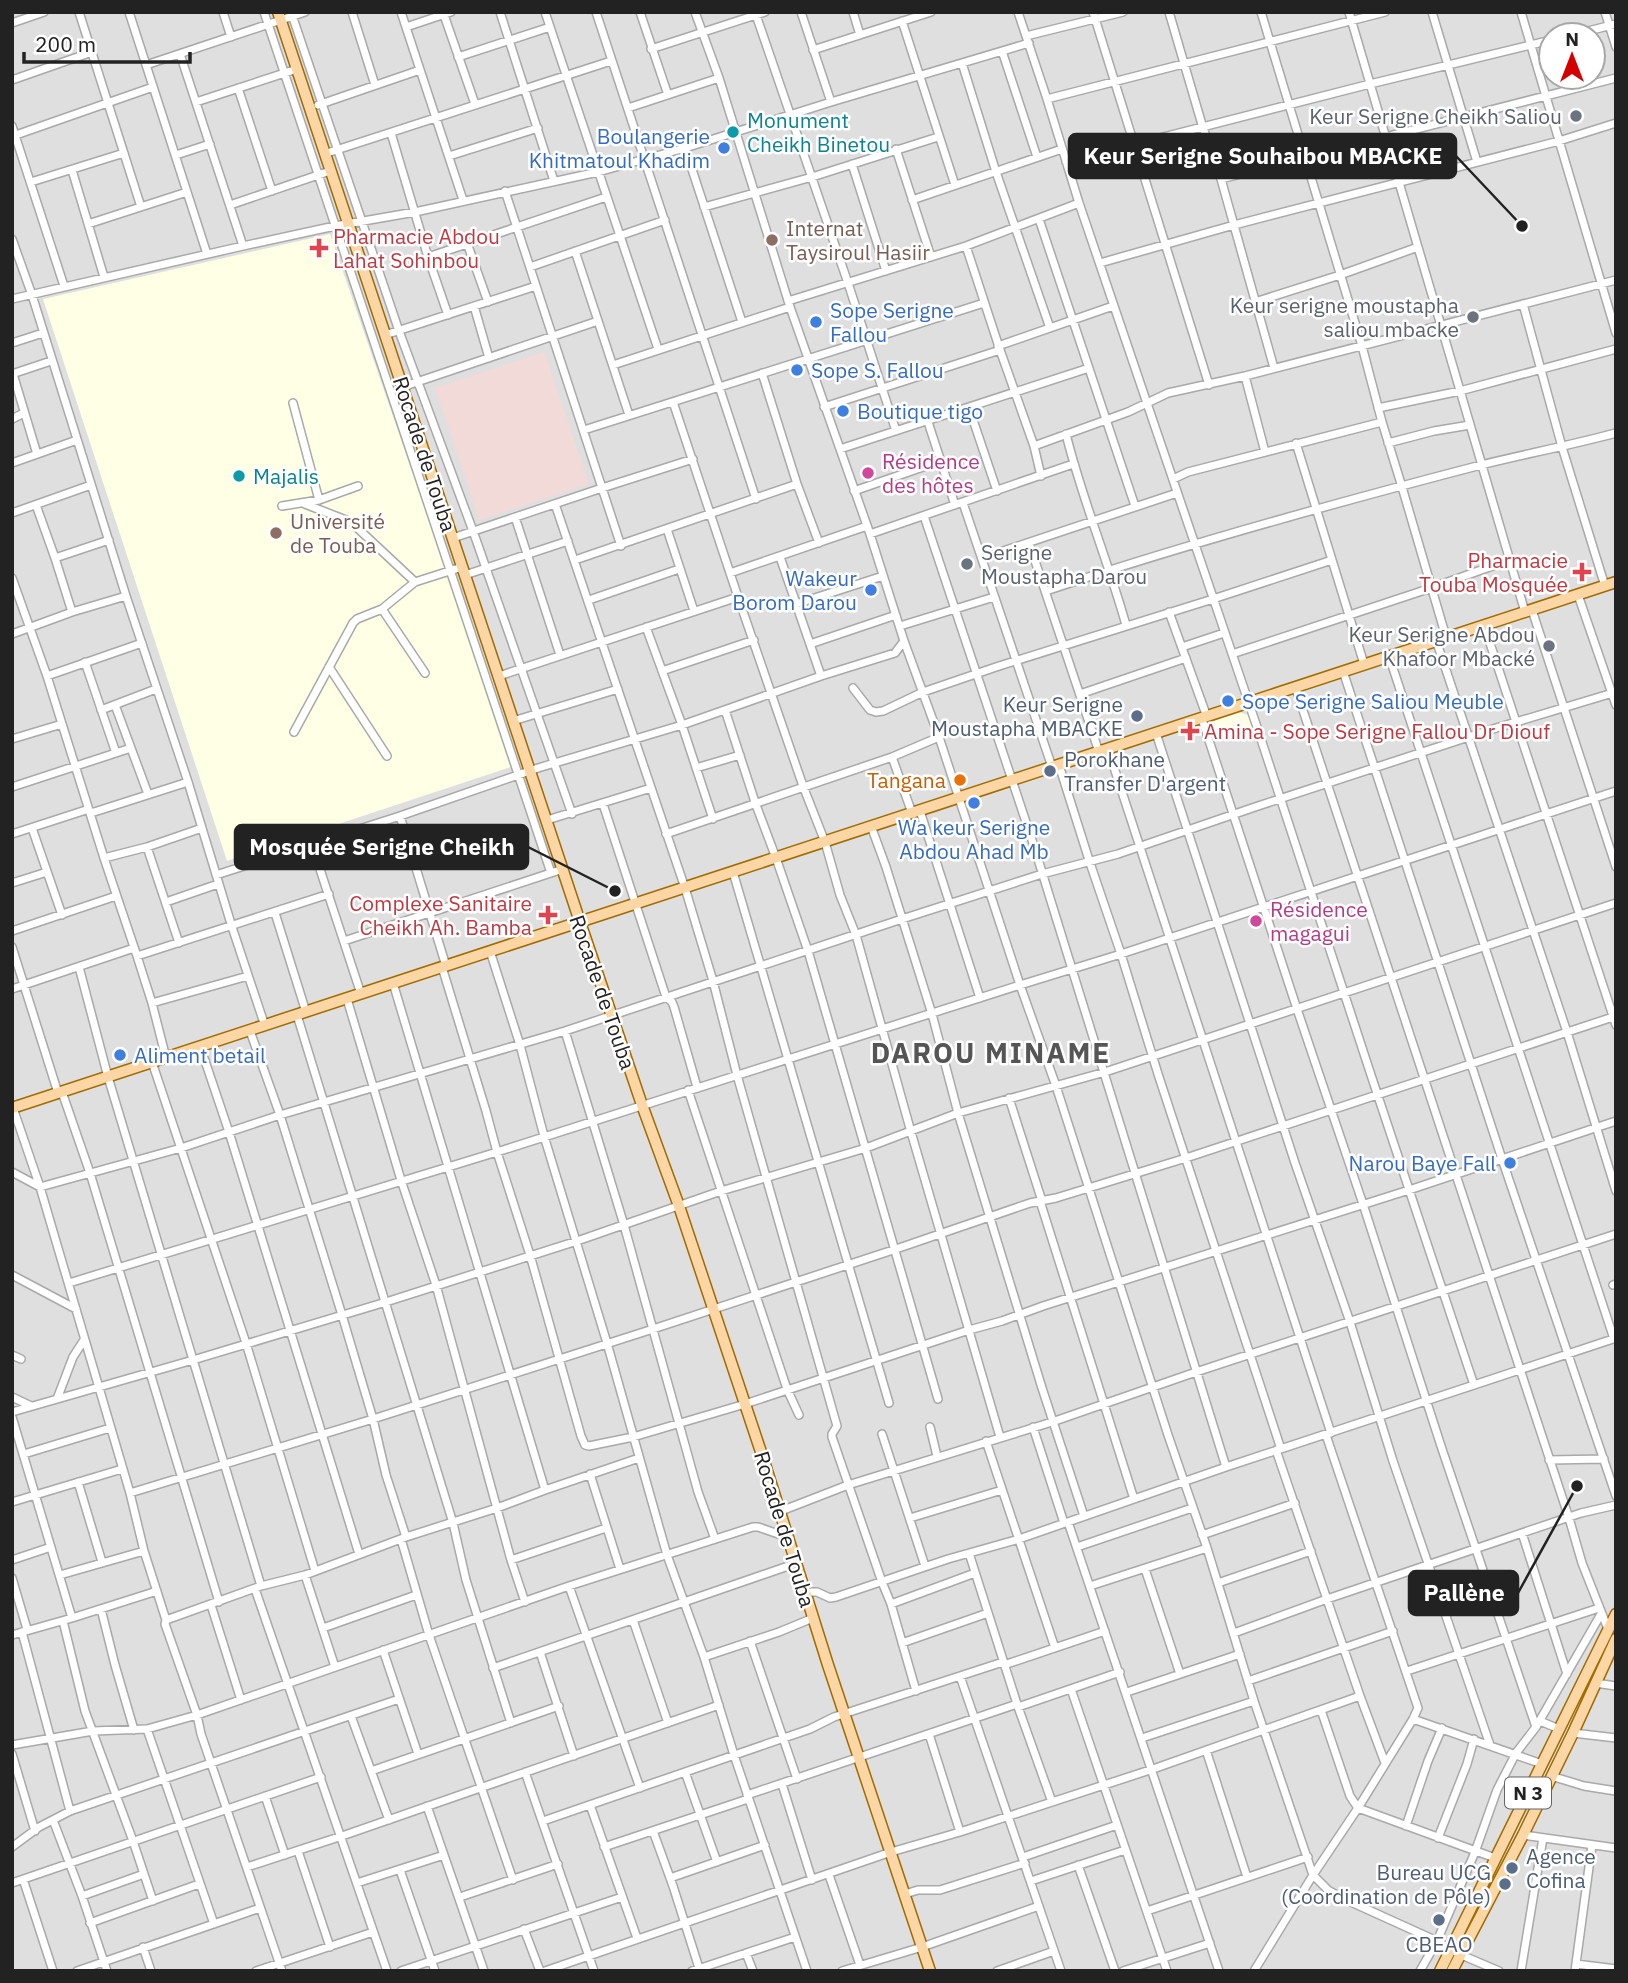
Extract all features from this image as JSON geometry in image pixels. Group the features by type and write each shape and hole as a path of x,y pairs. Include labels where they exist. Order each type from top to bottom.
{"main road":[{"name":"Rocade de Touba","path":"279,17 580,922 790,1538 813,1618 930,1971"},
{"path":"13,1108 1616,582"},
{"name":"N 3","path":"1452,1971 1455,1952 1495,1858 1616,1614"},
{"name":"N 3","path":"1440,1971 1455,1952 1523,1835 1616,1639"}],"street":[{"path":"79,12 141,206"},
{"path":"222,12 231,37"},
{"path":"264,12 551,873"},
{"path":"146,65 268,25 279,17 305,12"},
{"path":"352,12 375,85"},
{"path":"401,12 463,200"},
{"path":"500,12 554,181"},
{"path":"545,12 658,349"},
{"path":"596,12 756,499"},
{"path":"640,12 668,95"},
{"path":"695,12 719,78 789,304 869,530 904,641 1056,1086 1118,1283 1207,1548 1254,1701 1313,1875 1328,1890 1342,1898 1499,1971"},
{"path":"651,49 765,12"},
{"path":"801,12 831,102"},
{"path":"853,12 860,35"},
{"path":"813,50 932,12"},
{"path":"1018,12 1113,306 1281,798 1474,1385"},
{"path":"12,299 243,246 415,212 645,160 1002,51 1094,16 1123,12"},
{"path":"1169,12 1203,128 1221,178 1274,368"},
{"path":"1261,12 1362,346 1381,422 1431,588 1441,639 1469,737 1567,1032 1616,1191"},
{"path":"1349,12 1509,560 1564,707 1616,867"},
{"path":"1047,99 1385,12"},
{"path":"1432,12 1477,162"},
{"path":"1521,12 1616,333"},
{"path":"1605,12 1612,25 1616,47"},
{"path":"12,23 41,13"},
{"path":"133,13 146,65 207,254"},
{"path":"406,27 447,13 458,57 475,104"},
{"path":"292,14 399,331 473,531 572,814"},
{"path":"756,14 848,283 895,431"},
{"path":"1094,16 1209,385"},
{"path":"902,22 955,184"},
{"path":"458,57 550,27"},
{"path":"1066,162 1537,44"},
{"path":"1002,51 1037,158"},
{"path":"12,80 92,52"},
{"path":"180,54 243,246"},
{"path":"324,154 611,61"},
{"path":"962,63 1050,328"},
{"path":"196,102 296,69"},
{"path":"309,108 420,70"},
{"path":"628,108 719,78"},
{"path":"1221,178 1616,78"},
{"path":"14,135 153,87"},
{"path":"238,88 272,191"},
{"path":"1100,263 1234,225 1559,141 1616,123"},
{"path":"12,126 64,286"},
{"path":"449,156 538,128"},
{"path":"391,133 448,315"},
{"path":"704,207 812,177 938,136"},
{"path":"176,155 210,144"},
{"path":"685,148 742,322"},
{"path":"896,149 930,257"},
{"path":"912,200 1062,149"},
{"path":"31,182 124,153"},
{"path":"852,164 886,271"},
{"path":"72,170 104,277"},
{"path":"230,205 330,171"},
{"path":"505,191 621,546"},
{"path":"88,224 187,192"},
{"path":"428,257 606,197"},
{"path":"613,365 848,283 966,246 1079,203"},
{"path":"1039,219 1135,506"},
{"path":"530,267 665,220"},
{"path":"12,239 265,1026"},
{"path":"467,243 488,302"},
{"path":"966,246 1034,446 1041,476"},
{"path":"1255,302 1418,247"},
{"path":"575,251 629,415"},
{"path":"1034,446 1106,420 1168,393 1245,376 1616,280"},
{"path":"385,335 536,286"},
{"path":"583,430 984,303"},
{"path":"1523,304 1562,447 1605,586"},
{"path":"474,306 489,358"},
{"path":"824,407 1113,306"},
{"path":"402,387 598,321"},
{"path":"12,343 43,333"},
{"path":"1378,408 1460,391 1616,349"},
{"path":"37,454 12,374 51,360"},
{"path":"840,450 1089,368"},
{"path":"762,373 819,544"},
{"path":"1245,376 1265,452"},
{"path":"673,402 856,935 1000,1437"},
{"path":"293,403 319,500"},
{"path":"969,408 997,491"},
{"path":"12,419 24,413"},
{"path":"928,422 940,461 982,558 1089,860 1251,1354 1294,1503 1385,1763"},
{"path":"1173,479 1188,472 1381,422"},
{"path":"1388,443 1470,425"},
{"path":"1046,591 1194,543 1317,508 1616,433"},
{"path":"1066,435 1126,625"},
{"path":"12,463 77,440"},
{"path":"1296,443 1364,664"},
{"path":"453,538 693,460"},
{"path":"854,491 940,461"},
{"path":"730,573 819,544 924,516 1073,464"},
{"path":"575,560 797,484"},
{"path":"12,513 91,485"},
{"path":"282,506 305,504 358,486"},
{"path":"982,558 1177,493"},
{"path":"305,504 351,522 415,582"},
{"path":"555,504 685,888 795,1283 824,1377 837,1426 832,1437 891,1604 916,1691"},
{"path":"36,505 72,612"},
{"path":"924,516 1073,970 1226,1466"},
{"path":"515,517 560,655"},
{"path":"667,530 694,611"},
{"path":"55,558 109,540"},
{"path":"295,732 357,619 382,609 415,582 450,571 486,569 568,541"},
{"path":"1029,543 1080,694 1140,846 1301,1338 1375,1584 1418,1706 1413,1719 1358,1808 1254,1971"},
{"path":"780,557 821,676"},
{"path":"853,688 870,710 883,711 923,692 1017,660 1213,600 1332,560"},
{"path":"1232,654 1509,560"},
{"path":"589,600 679,569"},
{"path":"796,604 883,576"},
{"path":"13,584 47,676 152,1003 166,1058"},
{"path":"1578,595 1616,705"},
{"path":"12,634 126,596"},
{"path":"499,676 738,597"},
{"path":"900,626 994,597"},
{"path":"382,609 425,673"},
{"path":"1169,612 1426,1401 1538,1724"},
{"path":"810,645 896,615"},
{"path":"1484,625 1616,1025"},
{"path":"646,627 713,819"},
{"path":"1182,647 1224,633"},
{"path":"662,671 754,640"},
{"path":"216,875 895,653 904,641"},
{"path":"47,676 142,643"},
{"path":"806,1592 817,1592 832,1598 925,1566 1019,1539 1226,1466 1615,1339 1390,656"},
{"path":"1080,694 1186,658"},
{"path":"85,662 116,753"},
{"path":"329,667 387,756"},
{"path":"1343,671 1502,1159 1616,1496"},
{"path":"1296,686 1582,1563 1608,1629"},
{"path":"101,710 156,689"},
{"path":"513,720 618,689"},
{"path":"12,1172 40,1187 181,1148 280,1115 565,1031 902,919 1042,874 1110,856 1469,737 1614,693"},
{"path":"115,705 148,794"},
{"path":"725,710 808,951 938,1399"},
{"path":"12,739 62,724"},
{"path":"1156,733 1295,1163 1490,1745"},
{"path":"666,834 892,757 939,737"},
{"path":"12,788 131,748"},
{"path":"696,768 740,755"},
{"path":"892,757 916,812 950,904 980,998"},
{"path":"12,834 188,782"},
{"path":"547,820 651,788"},
{"path":"69,1283 497,1152 1073,970 1616,791"},
{"path":"603,804 666,997 674,1007 697,1087"},
{"path":"400,816 585,1445 594,1446 634,1437 744,1404 1616,1121"},
{"path":"871,826 932,1014 957,1113 1052,1422 1084,1516"},
{"path":"32,828 62,915"},
{"path":"104,858 202,828"},
{"path":"312,845 361,994"},
{"path":"147,846 178,943"},
{"path":"344,941 563,869"},
{"path":"12,883 47,872"},
{"path":"733,872 888,1403"},
{"path":"166,902 218,884"},
{"path":"12,989 79,967 232,927 329,894"},
{"path":"12,931 116,896"},
{"path":"12,1412 386,1302 577,1241 721,1191 866,1148 957,1113 1105,1072 1616,903"},
{"path":"275,913 325,1103 511,1723"},
{"path":"12,947 60,1093 90,1173 181,1476 241,1699"},
{"path":"490,951 520,1045 544,1136 607,1343 667,1555 704,1657 807,1971"},
{"path":"79,967 108,1077 225,1465 258,1588 387,1971"},
{"path":"152,1003 248,976"},
{"path":"393,984 545,1490"},
{"path":"347,999 401,1180 436,1285 511,1560 525,1601"},
{"path":"130,1493 417,1405 990,1217 1237,1142 1614,1016"},
{"path":"250,1031 280,1115 373,1419 416,1595 513,1880"},
{"path":"565,1031 624,1225 698,1492 715,1539"},
{"path":"200,1046 359,1554"},
{"path":"152,1062 246,1343 315,1571"},
{"path":"688,1090 787,1389 799,1415"},
{"path":"1009,1098 1134,1499"},
{"path":"13,1108 69,1283 165,1624 281,1967"},
{"path":"780,1511 848,1485 1052,1422 1196,1371 1616,1234"},
{"path":"12,1275 76,1309"},
{"path":"57,1399 73,1357 84,1339"},
{"path":"12,1355 22,1359"},
{"path":"12,1397 31,1406"},
{"path":"12,1417 72,1618"},
{"path":"930,1427 937,1457"},
{"path":"1033,1427 1127,1692 1219,1971"},
{"path":"24,1454 110,1428"},
{"path":"882,1434 925,1566"},
{"path":"986,1441 1055,1648"},
{"path":"166,1620 258,1588 305,1575 403,1538 639,1458"},
{"path":"1549,1460 1604,1459"},
{"path":"12,1502 122,1469"},
{"path":"590,1474 620,1569"},
{"path":"78,1482 102,1562"},
{"path":"910,1518 1002,1490"},
{"path":"1202,1535 1294,1503"},
{"path":"1234,1633 1581,1513 1616,1505"},
{"path":"1077,1547 1192,1508"},
{"path":"12,1745 93,1731 147,1729 197,1715 569,1586 755,1527 790,1538"},
{"path":"511,1560 606,1528"},
{"path":"1522,1533 1567,1674"},
{"path":"12,1560 51,1547"},
{"path":"1090,1586 1207,1548"},
{"path":"60,1575 144,1551"},
{"path":"1218,1583 1311,1551"},
{"path":"969,1553 1017,1705 1052,1802"},
{"path":"493,1668 797,1563"},
{"path":"1144,1569 1180,1674"},
{"path":"891,1604 975,1573"},
{"path":"305,1575 335,1667"},
{"path":"12,1578 70,1811"},
{"path":"569,1586 640,1788"},
{"path":"12,1634 63,1621 156,1591"},
{"path":"323,1628 416,1595"},
{"path":"101,1609 134,1730"},
{"path":"1407,1671 1551,1623 1600,1611"},
{"path":"1420,1971 1437,1941 1475,1852 1497,1790 1516,1754 1538,1724 1567,1674 1600,1611"},
{"path":"902,1643 988,1613"},
{"path":"704,1657 813,1618"},
{"path":"633,1620 668,1723"},
{"path":"63,1621 85,1711 153,1901"},
{"path":"543,1821 815,1727 828,1719 1105,1631"},
{"path":"1248,1681 1393,1631"},
{"path":"750,1641 797,1779"},
{"path":"383,1650 418,1754"},
{"path":"540,1652 575,1756"},
{"path":"1127,1692 1240,1654"},
{"path":"604,1847 700,1815 859,1756 1120,1672"},
{"path":"960,1676 1061,1971"},
{"path":"1595,1683 1616,1686"},
{"path":"1071,1689 1167,1971"},
{"path":"524,1929 542,1971 891,1852 1153,1769 1360,1696"},
{"path":"12,1847 70,1811 399,1699"},
{"path":"1142,1738 1254,1701"},
{"path":"247,1867 719,1705"},
{"path":"371,1771 559,1706"},
{"path":"1321,1710 1350,1796 1358,1808 1495,1858"},
{"path":"351,1716 389,1820"},
{"path":"1413,1719 1542,1764"},
{"path":"1538,1724 1559,1729"},
{"path":"1406,1826 1442,1728"},
{"path":"147,1729 214,1924"},
{"path":"1573,1733 1616,1738"},
{"path":"929,1734 960,1832"},
{"path":"1438,1838 1474,1739"},
{"path":"1206,1750 1247,1877"},
{"path":"12,1754 35,1831"},
{"path":"525,1772 593,1971"},
{"path":"685,1772 717,1862"},
{"path":"1551,1776 1584,1786 1616,1791"},
{"path":"12,1883 321,1777"},
{"path":"782,1784 812,1880"},
{"path":"265,1796 285,1855"},
{"path":"590,1805 637,1938"},
{"path":"427,1806 484,1971"},
{"path":"53,1820 107,1971"},
{"path":"905,1894 923,1889 940,1890 1117,1825"},
{"path":"653,1831 684,1923 696,1970 795,1937"},
{"path":"1523,1835 1616,1848"},
{"path":"1521,1971 1543,1838"},
{"path":"670,1878 765,1845"},
{"path":"1592,1845 1576,1967 1616,1969"},
{"path":"1031,1881 1125,1850"},
{"path":"298,1851 330,1947"},
{"path":"357,1883 444,1855"},
{"path":"1147,1911 1308,1857"},
{"path":"460,1897 558,1864"},
{"path":"1078,1865 1115,1971"},
{"path":"400,1870 435,1971"},
{"path":"82,1896 144,1874"},
{"path":"830,1875 857,1967"},
{"path":"23,1879 53,1971"},
{"path":"90,1923 199,1884"},
{"path":"401,1971 622,1896"},
{"path":"842,1971 922,1947 1039,1906"},
{"path":"77,1971 260,1908"},
{"path":"256,1971 281,1967 373,1933"},
{"path":"1123,1971 1210,1943"},
{"path":"143,1947 150,1971"},
{"path":"997,1971 1054,1951"},
{"path":"746,1952 752,1971"}],"shaded area":[{"path":"12,12 1616,12 1616,1971 12,1971"},
{"name":"Université de Touba","path":"330,234 514,766 227,861 43,299"},
{"path":"544,352 589,484 479,520 435,388"},
{"path":"1238,712 1249,715 1253,726 1214,740 1208,723"}],"place":[{"name":"Keur Serigne Cheikh Saliou","path":"1576,116"},
{"name":"Monument Cheikh Binetou","path":"733,132"},
{"name":"Boulangerie Khitmatoul Khadim","path":"724,148"},
{"name":"Keur Serigne Souhaibou MBACKE","path":"1522,226"},
{"name":"Internat Taysiroul Hasiir","path":"772,240"},
{"name":"Pharmacie Abdou Lahat Sohinbou","path":"319,248"},
{"name":"Keur serigne moustapha saliou mbacke","path":"1473,317"},
{"name":"Sope Serigne Fallou","path":"816,322"},
{"name":"Sope S. Fallou","path":"797,370"},
{"name":"Boutique tigo","path":"843,411"},
{"name":"Résidence des hôtes","path":"868,473"},
{"name":"Majalis","path":"239,476"},
{"name":"Université de Touba","path":"276,533"},
{"name":"Serigne Moustapha Darou","path":"967,564"},
{"name":"Pharmacie Touba Mosquée","path":"1582,572"},
{"name":"Wakeur Borom Darou","path":"871,590"},
{"name":"Keur Serigne Abdou Khafoor Mbacké","path":"1549,646"},
{"name":"Sope Serigne Saliou Meuble","path":"1228,701"},
{"name":"Keur Serigne Moustapha MBACKE","path":"1137,716"},
{"name":"Amina - Sope Serigne Fallou Dr Diouf","path":"1190,731"},
{"name":"Porokhane Transfer D'argent","path":"1050,771"},
{"name":"Tangana","path":"960,780"},
{"name":"Wa keur Serigne Abdou Ahad Mb","path":"974,803"},
{"name":"Mosquée Serigne Cheikh","path":"615,891"},
{"name":"Complexe Sanitaire Cheikh Ah. Bamba","path":"548,915"},
{"name":"Résidence magagui","path":"1256,921"},
{"name":"Aliment betail","path":"120,1055"},
{"name":"Narou Baye Fall","path":"1510,1163"},
{"name":"Pallène","path":"1577,1486"},
{"name":"Agence Cofina","path":"1512,1868"},
{"name":"Bureau UCG (Coordination de Pôle)","path":"1505,1884"},
{"name":"CBEAO","path":"1439,1920"}],"district":[{"name":"DAROU MINAME","path":"991,1052"}]}
